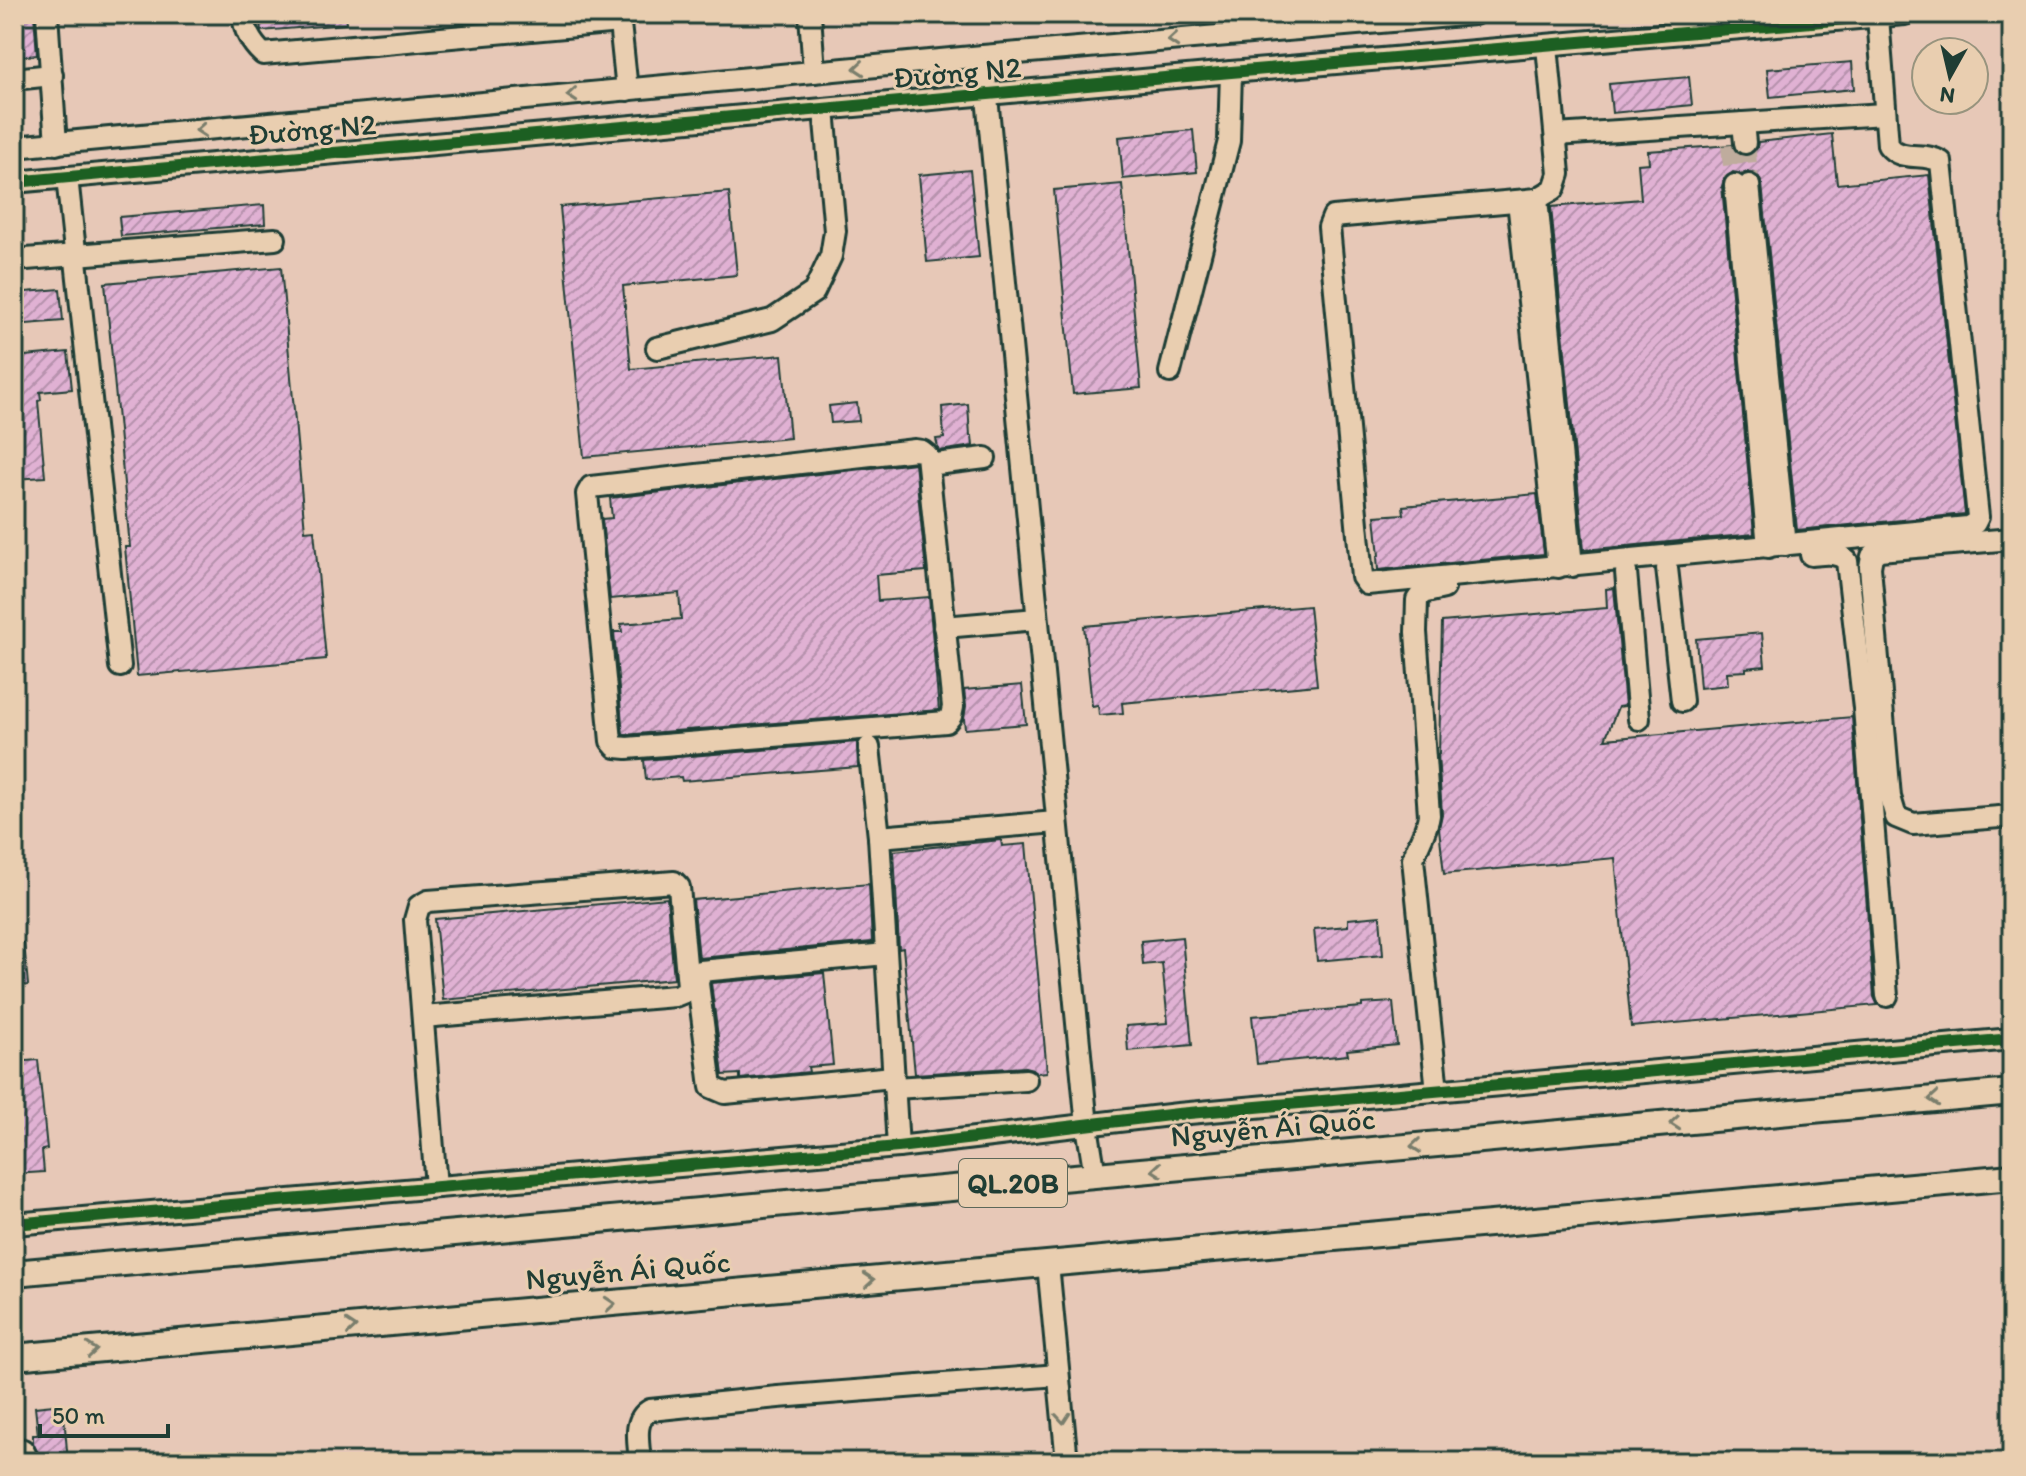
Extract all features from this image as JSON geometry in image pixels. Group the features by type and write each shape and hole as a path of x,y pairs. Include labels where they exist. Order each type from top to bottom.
{"main road":[{"name":"Nguyễn Ái Quốc","path":"14,1273 2012,1092"},
{"name":"Nguyễn Ái Quốc","path":"14,1357 2012,1177"}],"street":[{"path":"47,14 56,144"},
{"path":"243,14 244,25 253,44 263,54 620,18 627,90"},
{"path":"810,14 814,72"},
{"name":"Đường N2","path":"14,147 983,56 1474,14"},
{"name":"Đường N2","path":"14,182 1905,14"},
{"path":"1547,46 1559,174 1554,189 1527,200 1333,217 1329,227 1362,577 1367,584 1968,527 1975,523 1978,517 1941,162 1932,157 1902,156 1893,152 1888,145 1878,17"},
{"path":"983,56 1056,822 1087,1126 1095,1175"},
{"path":"1170,372 1229,141 1231,72"},
{"path":"14,79 52,75"},
{"path":"657,348 772,320 814,292 831,256 835,231 824,110"},
{"path":"1556,135 1737,134 1884,114"},
{"path":"67,177 120,666"},
{"path":"1742,185 1776,546"},
{"path":"1527,200 1565,567"},
{"path":"14,260 275,239"},
{"path":"915,450 927,455 928,465 953,707 946,722 616,747 611,741 587,494 591,487 915,450"},
{"path":"928,465 985,458"},
{"path":"2012,539 1879,550 1872,556 1870,567 1890,797 1896,817 1913,824 2012,816"},
{"path":"1437,1091 1413,859 1429,815 1416,632 1417,600 1422,593 1436,589 1831,553 1841,555 1847,561 1864,708 1887,996"},
{"path":"1667,568 1682,701"},
{"path":"1626,572 1639,719"},
{"path":"944,627 1037,619"},
{"path":"869,747 879,837 898,1147"},
{"path":"879,837 1056,822"},
{"path":"423,1017 675,996 685,992 688,986 679,887 674,882 428,901 419,906 415,920 436,1187"},
{"path":"886,954 701,971 698,983 711,1087 725,1093 894,1083 1026,1080"},
{"path":"14,1224 898,1147 1178,1114 2012,1039"},
{"path":"1048,1264 1067,1462"},
{"path":"640,1462 638,1430 644,1413 650,1410 1058,1375"},
{"path":"14,1447 23,1450 29,1462"}],"building":[{"path":"14,14 34,14 37,55 14,57"},
{"path":"259,14 345,14 346,24 261,31"},
{"path":"1852,62 1854,89 1770,97 1767,69"},
{"path":"1689,77 1692,105 1612,113 1609,84"},
{"path":"1193,130 1197,172 1123,179 1119,137"},
{"path":"1832,134 1837,184 1929,175 1965,514 1797,530 1762,184 1754,173 1733,172 1724,179 1722,186 1754,534 1584,550 1551,207 1641,199 1638,164 1649,163 1648,151 1732,145 1735,151 1746,156 1753,153 1758,142"},
{"path":"970,170 979,257 927,262 919,175"},
{"path":"1122,184 1141,388 1073,394 1054,190"},
{"path":"729,192 737,275 623,286 631,369 782,355 790,438 584,457 560,207"},
{"path":"264,205 265,224 121,236 119,217"},
{"path":"281,267 305,531 314,530 326,659 137,676 125,547 130,547 105,283"},
{"path":"60,289 63,321 14,325 14,293"},
{"path":"68,352 72,389 40,392 41,400 38,401 45,477 14,479 14,357"},
{"path":"857,403 859,421 831,423 829,406"},
{"path":"968,404 973,446 939,451 936,439 944,438 942,407"},
{"path":"915,463 926,571 876,575 878,601 929,597 939,710 623,735 614,632 622,632 621,624 681,619 679,593 610,599 602,519 612,518 610,498"},
{"path":"1537,494 1544,554 1378,570 1375,516 1404,514 1403,506"},
{"path":"1614,588 1625,706 1618,707 1605,739 1852,717 1874,997 1878,1005 1631,1027 1615,858 1444,874 1439,828 1442,814 1438,754 1442,622 1607,608 1606,589"},
{"path":"1309,606 1317,685 1122,703 1123,713 1099,715 1098,705 1092,706 1084,626"},
{"path":"1762,633 1765,666 1727,672 1728,685 1700,688 1696,639"},
{"path":"1022,685 1026,724 965,729 964,690"},
{"path":"857,742 858,767 682,781 681,777 646,780 644,760"},
{"path":"1001,840 1002,846 1026,844 1047,1072 1037,1073 1025,1067 915,1074 903,948 899,949 894,851"},
{"path":"869,884 872,942 699,958 693,900"},
{"path":"667,898 674,979 443,1000 435,919"},
{"path":"1380,916 1383,955 1317,961 1314,929 1348,926 1348,919"},
{"path":"1182,937 1192,1045 1128,1051 1126,1026 1168,1023 1162,963 1143,965 1141,941"},
{"path":"14,943 24,943 28,985 14,987"},
{"path":"824,973 833,1065 808,1067 809,1072 740,1079 740,1074 723,1075 711,983"},
{"path":"1393,1002 1397,1045 1347,1050 1348,1055 1257,1064 1252,1016"},
{"path":"38,1060 47,1149 42,1150 44,1172 14,1174 14,1062"},
{"path":"63,1404 68,1462 42,1462 33,1443 33,1435 38,1435 35,1407"}],"tunnel":[{"path":"1745,143 1749,185"},
{"path":"1731,145 1735,185"}],"cycle path":[{"path":"14,182 1905,14"},
{"path":"14,1224 898,1147 1178,1114 2012,1039"}]}
